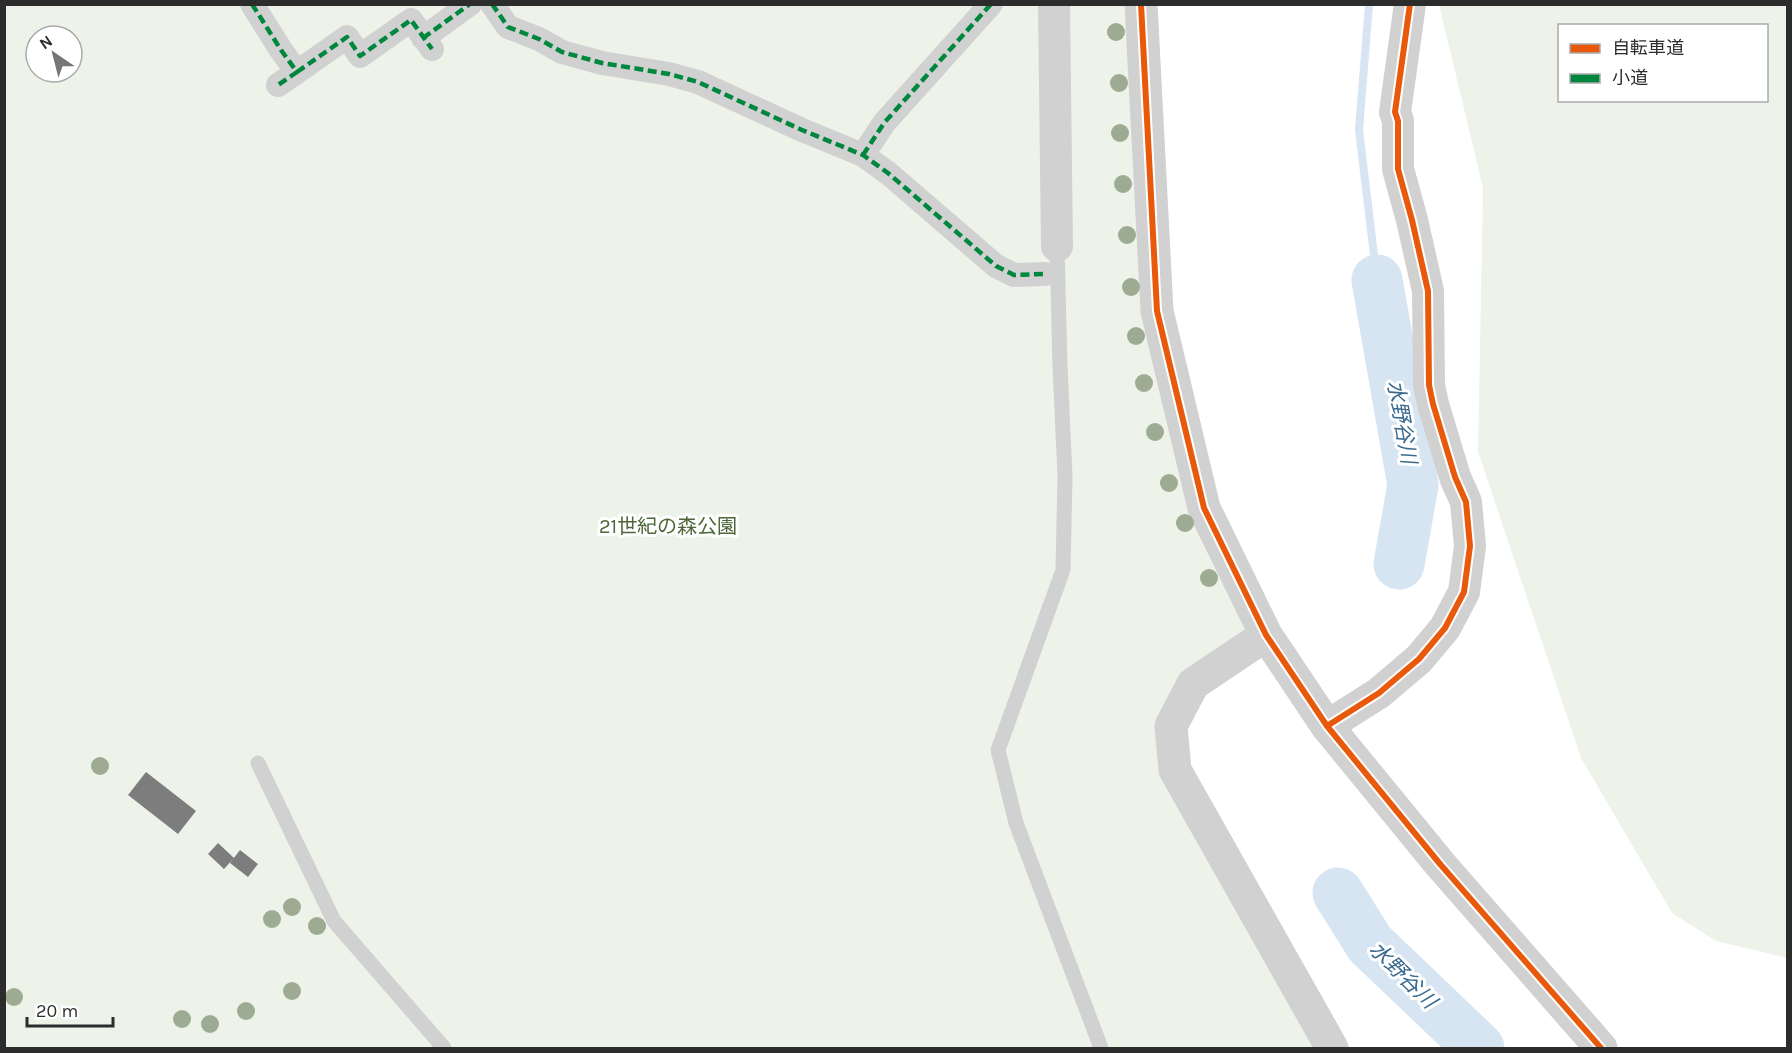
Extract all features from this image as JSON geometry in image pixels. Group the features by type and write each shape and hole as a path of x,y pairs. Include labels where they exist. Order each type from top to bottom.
{"street":[{"path":"252,4 281,50 288,78 347,37 360,56 411,20 428,44 471,4"},
{"path":"492,4 508,27 539,39 562,52 602,63 669,74 698,82 802,130 863,155 888,173 996,266 1014,275 1051,260 1054,4"},
{"path":"863,155 884,123 991,4"},
{"path":"1141,4 1157,311 1204,508 1266,635 1327,726 1440,864 1601,1048"},
{"path":"1327,726 1378,693 1419,659 1445,628 1464,592 1470,546 1466,502 1455,477 1432,404 1429,385 1428,291 1398,169 1398,121 1395,112 1410,4"},
{"path":"1266,635 1193,684 1171,726 1175,770 1332,1048"}],"lane":[{"path":"1051,260 1060,366 1065,476 1063,570 998,750 1016,824 1101,1048"},
{"path":"258,763 334,921 444,1048"}],"green space":[{"name":"21世紀の森公園","path":"4,5 1141,5 1157,311 1204,508 1266,635 1171,726 1332,1048 5,1048"},
{"path":"1439,5 1787,5 1787,958 1716,941 1672,913 1581,758 1478,452 1483,188"}],"building":[{"path":"146,772 196,811 178,834 128,795"},
{"path":"218,843 234,858 224,869 208,854"},
{"path":"240,850 258,864 248,877 230,863"}],"waterway":[{"path":"1369,4 1359,130 1377,280"},
{"name":"水野谷川","path":"1377,280 1413,485 1399,564"},
{"name":"水野谷川","path":"1338,893 1370,944 1479,1048"}],"marked path":[{"path":"252,4 297,72 278,85"},
{"path":"423,38 470,4"},
{"path":"492,4 508,27 539,39 562,52 602,63 669,74 698,82 802,130 863,155 888,173 996,266 1014,275 1045,274"},
{"path":"863,155 884,123 991,4"},
{"path":"297,72 347,37 360,56 411,20 432,49"}],"cycle path":[{"path":"1141,4 1157,311 1204,508 1266,635 1327,726 1440,864 1601,1048"},
{"path":"1327,726 1379,693 1419,659 1445,628 1464,592 1470,546 1466,502 1455,477 1429,385 1428,291 1398,169 1398,121 1395,112 1410,4"}]}
